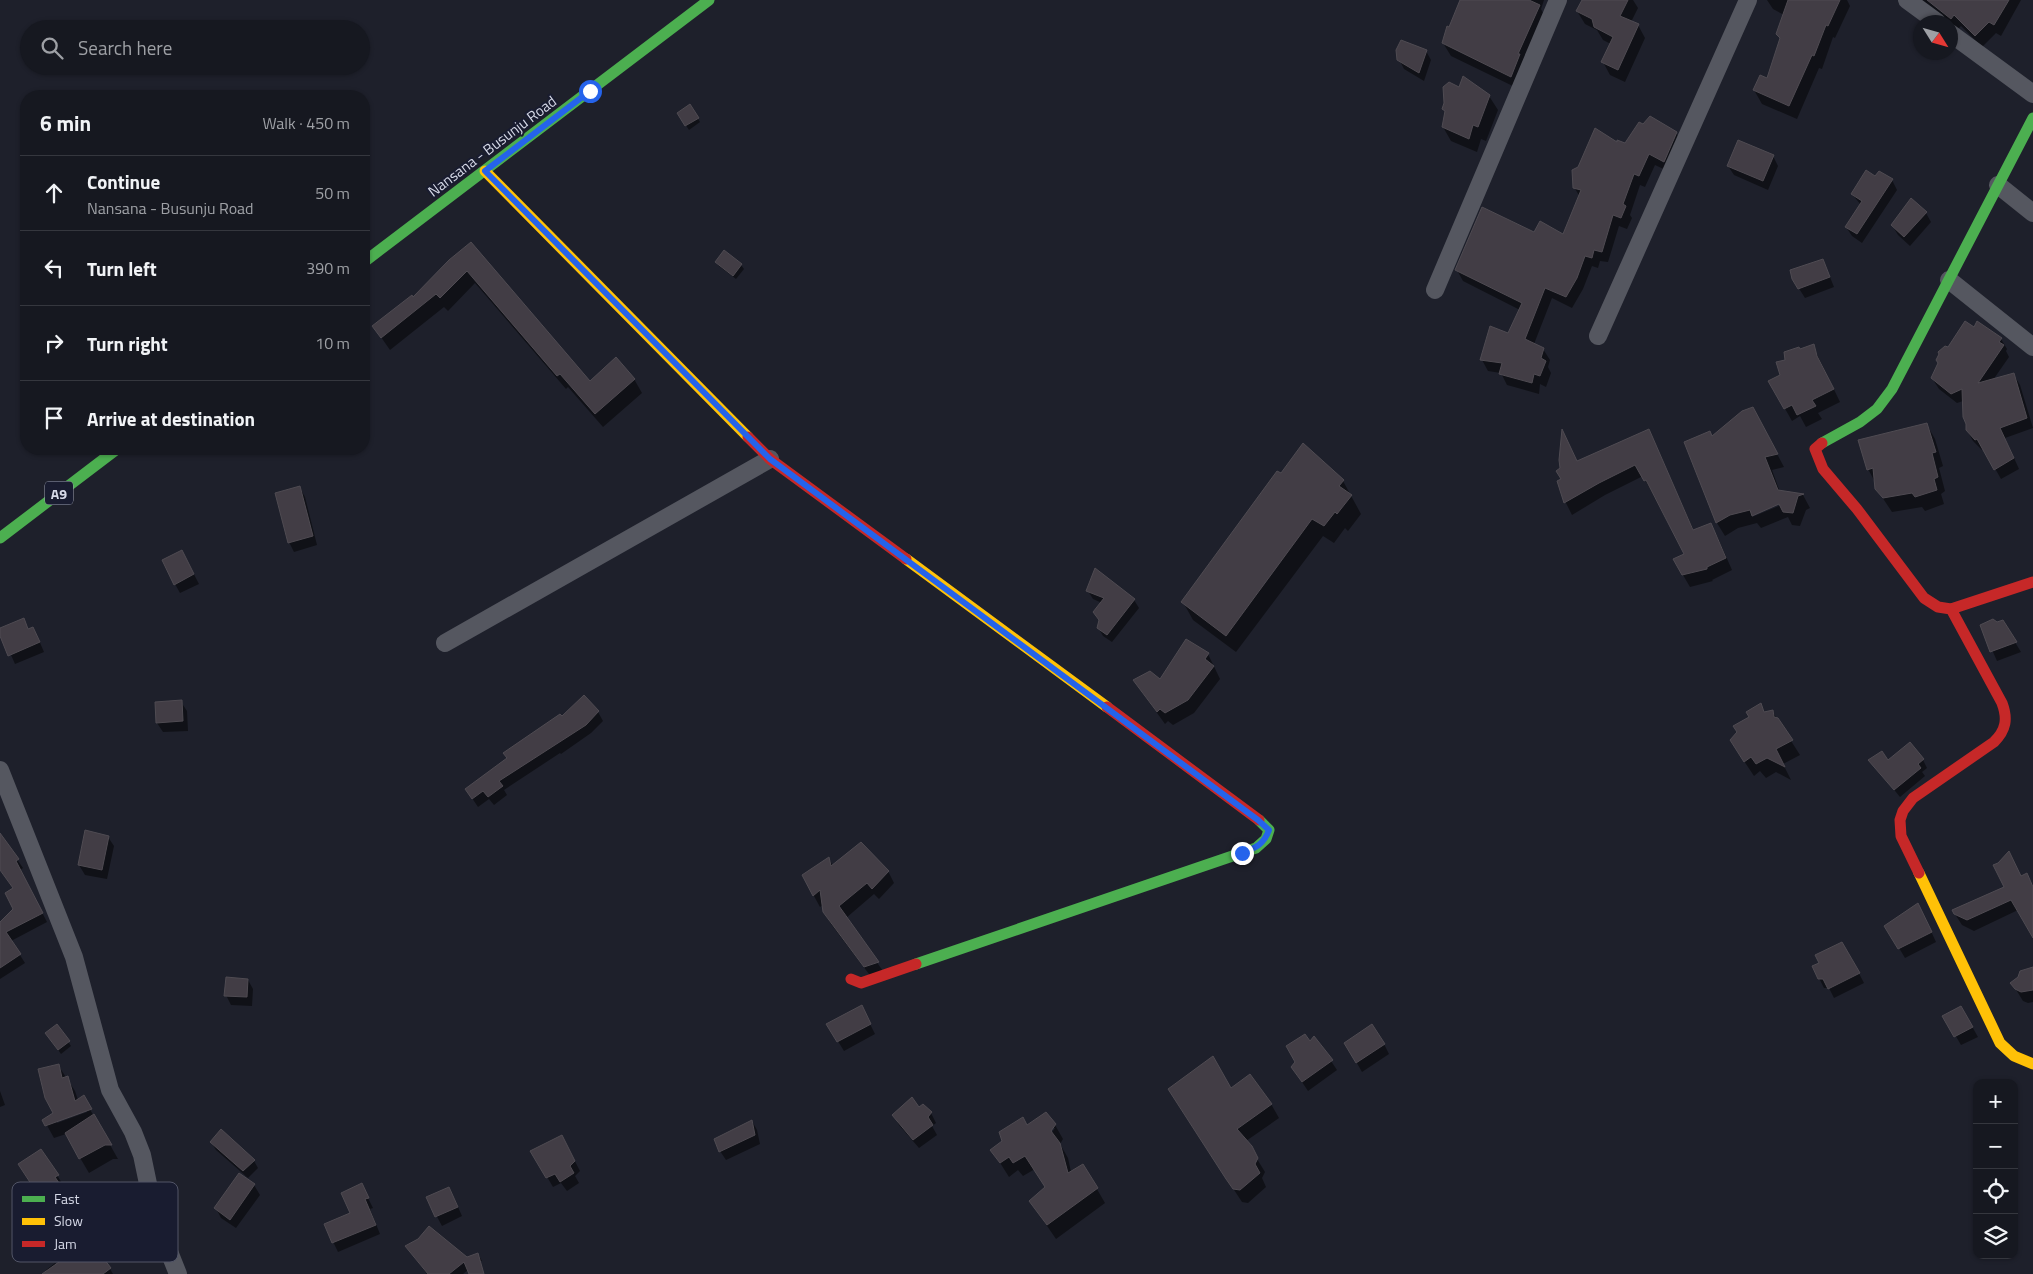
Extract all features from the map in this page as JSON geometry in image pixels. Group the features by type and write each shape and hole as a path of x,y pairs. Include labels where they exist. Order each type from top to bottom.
{"street":[{"name":"Nansana - Busunju Road","path":"370,257 709,0"},
{"path":"1435,290 1558,0"},
{"path":"1598,336 1748,0"},
{"path":"1907,0 1927,15"},
{"path":"1958,39 2033,94"},
{"path":"2033,118 1892,389 1877,409 1860,422 1819,444 1815,449 1816,457 1826,473 1847,496 1924,598 1938,607 1951,609 2033,582"},
{"path":"485,171 770,459 1250,814 1269,830 1266,839 1256,848 861,983 851,979"},
{"path":"1998,184 2033,213"},
{"path":"1948,280 2033,347"},
{"name":"A9","path":"0,538 109,455"},
{"path":"445,643 770,459"},
{"path":"1951,609 2002,703 2007,714 2006,726 2003,734 1994,742 1909,802 1900,816 1901,836 2000,1043 2011,1055 2020,1061 2033,1064"},
{"path":"0,770 74,957 110,1090 133,1132 142,1155 148,1182"},
{"path":"173,1262 178,1274"}],"building":[{"path":"1460,0 1529,0 1540,5 1518,54 1520,54 1511,77 1442,43 1447,26 1449,27"},
{"path":"1582,0 1628,0 1620,16 1639,24 1618,70 1601,62 1613,37 1594,27 1592,19 1576,11"},
{"path":"1788,0 1840,0 1828,26 1826,25 1814,56 1812,55 1789,106 1753,90 1760,75 1767,78 1780,38 1776,34"},
{"path":"1927,0 2009,0 1994,25 1989,22 1975,36 1958,19 1958,15 1946,15"},
{"path":"1401,40 1427,50 1419,73 1397,60 1396,50"},
{"path":"1463,76 1490,95 1478,127 1473,125 1469,139 1442,127 1445,111 1442,109 1444,103 1443,87 1449,82 1459,87"},
{"path":"690,104 699,118 685,126 677,113"},
{"path":"1650,116 1677,132 1664,162 1649,154 1639,176 1634,174 1623,204 1626,206 1621,218 1613,215 1602,252 1594,250 1592,258 1585,256 1577,278 1566,297 1545,288 1525,339 1544,348 1541,358 1546,361 1540,376 1534,374 1532,383 1499,374 1502,363 1480,360 1490,326 1508,333 1522,303 1455,270 1482,207 1534,232 1540,221 1563,234 1581,190 1573,188 1572,170 1578,167 1595,128 1617,142 1617,140 1625,143 1639,122 1643,124"},
{"path":"1738,140 1774,155 1763,181 1727,166"},
{"path":"1866,170 1875,176 1879,171 1893,179 1857,234 1845,227 1862,201 1851,194"},
{"path":"1911,198 1927,212 1904,237 1891,225"},
{"path":"471,242 590,381 616,357 635,379 595,414 560,374 557,376 467,271 440,298 436,294 381,338 372,326 412,295 413,297 449,260"},
{"path":"724,250 742,264 733,276 715,262"},
{"path":"1823,259 1830,277 1798,289 1792,279 1790,270"},
{"path":"1965,321 1974,327 1977,321 2002,338 1999,342 2004,345 1978,383 2014,373 2027,418 2000,428 2014,458 1994,470 1977,439 1975,440 1966,430 1963,417 1962,389 1951,394 1931,378 1938,363 1936,360 1938,352 1945,346 1948,347"},
{"path":"1814,344 1817,356 1834,389 1812,400 1816,406 1797,415 1792,405 1784,409 1768,381 1780,375 1776,362 1785,360 1784,352"},
{"path":"1753,407 1778,454 1765,457 1778,490 1804,494 1798,496 1793,513 1783,512 1779,504 1752,516 1750,510 1730,515 1716,523 1684,442 1710,431 1712,436 1742,411"},
{"path":"1927,423 1936,452 1932,453 1938,477 1934,479 1937,490 1915,497 1912,493 1883,498 1875,489 1873,468 1867,470 1858,440"},
{"path":"1562,429 1577,461 1649,429 1693,530 1711,523 1726,558 1707,567 1707,569 1682,575 1673,559 1684,554 1646,480 1644,481 1635,465 1564,503 1557,481 1561,479 1556,471 1560,468"},
{"path":"1303,443 1344,480 1339,486 1352,495 1337,514 1335,512 1324,526 1312,519 1226,636 1181,602 1277,471 1281,473"},
{"path":"300,486 313,536 288,543 275,493"},
{"path":"182,550 194,574 174,585 162,560"},
{"path":"1095,568 1135,599 1107,635 1097,628 1099,620 1093,612 1104,598 1086,591"},
{"path":"24,618 28,629 33,627 40,642 8,656 0,636 0,628"},
{"path":"1993,619 1997,622 2003,620 2017,642 1990,652 1980,625"},
{"path":"1186,639 1209,653 1205,659 1214,666 1188,700 1165,713 1160,709 1157,712 1133,680 1150,671 1160,679"},
{"path":"584,695 599,711 586,725 499,781 503,786 488,797 483,791 472,799 465,789 507,758 503,753 560,714 562,716"},
{"path":"182,700 183,721 156,723 155,702"},
{"path":"1761,703 1764,712 1773,710 1774,717 1778,718 1793,740 1776,749 1785,767 1767,758 1756,764 1751,757 1744,762 1730,740 1737,732 1733,726 1749,717 1746,712"},
{"path":"1910,742 1924,759 1918,764 1921,768 1894,790 1868,760 1882,751 1888,760"},
{"path":"85,830 109,836 102,870 78,865"},
{"path":"0,833 19,859 16,861 43,913 6,932 21,954 0,968 0,922 13,909 5,893 13,888 0,870"},
{"path":"861,842 889,871 872,889 867,883 839,906 879,962 864,967 823,912 820,890 813,896 802,875 829,857 831,866"},
{"path":"2009,851 2021,876 2027,873 2033,887 2033,938 2011,900 1967,920 1954,914 1952,910 2004,887 1993,865 1998,863"},
{"path":"1918,903 1932,932 1898,949 1884,926"},
{"path":"1842,942 1860,973 1828,989 1823,979 1818,979 1812,966 1819,963 1815,955"},
{"path":"2033,967 2033,990 2021,992 2015,989 2010,983 2018,977 2020,971"},
{"path":"226,977 248,979 247,997 224,996"},
{"path":"862,1005 871,1024 837,1042 826,1024"},
{"path":"1961,1006 1973,1027 1954,1037 1942,1016"},
{"path":"57,1024 70,1041 58,1050 45,1033"},
{"path":"1372,1024 1385,1044 1356,1063 1344,1043"},
{"path":"1305,1034 1310,1041 1314,1036 1333,1060 1302,1082 1291,1067 1295,1062 1286,1046"},
{"path":"1213,1056 1231,1088 1250,1074 1272,1104 1237,1129 1252,1146 1258,1158 1255,1164 1260,1173 1240,1190 1233,1189 1168,1089"},
{"path":"59,1064 62,1078 68,1076 75,1101 84,1095 92,1109 45,1126 42,1120 53,1113 45,1098 38,1069"},
{"path":"912,1097 919,1107 923,1104 932,1112 928,1117 933,1125 913,1140 892,1115"},
{"path":"1046,1112 1056,1124 1051,1131 1060,1143 1068,1173 1083,1164 1098,1188 1047,1225 1029,1201 1045,1187 1025,1156 1013,1163 1009,1157 1000,1163 990,1150 1002,1141 999,1132 1023,1117 1027,1125"},
{"path":"94,1114 112,1145 105,1145 79,1159 65,1133"},
{"path":"752,1120 755,1135 719,1152 714,1139"},
{"path":"221,1129 255,1160 243,1171 210,1142"},
{"path":"562,1135 575,1161 570,1166 574,1173 560,1182 555,1174 546,1178 530,1151"},
{"path":"41,1149 59,1175 55,1177 58,1182 30,1182 18,1164"},
{"path":"239,1173 255,1184 230,1220 214,1208"},
{"path":"362,1183 369,1198 365,1199 376,1225 332,1243 324,1224 350,1213 341,1193"},
{"path":"449,1187 458,1207 435,1217 426,1197"},
{"path":"429,1226 467,1257 478,1253 484,1274 469,1274 464,1262 449,1274 428,1274 405,1246 418,1239"},
{"path":"59,1262 106,1262 111,1268 103,1274 42,1274"}],"traffic: fast":[{"path":"370,257 709,0"},
{"path":"1822,443 1860,422 1877,409 1892,389 2033,118"},
{"path":"0,538 109,455"},
{"path":"916,964 1256,848 1266,839 1269,830 1259,820"}],"traffic: slow":[{"path":"485,171 748,437"},
{"path":"906,559 1107,707"},
{"path":"1919,873 2000,1043 2014,1056 2033,1064"}],"traffic: jam":[{"path":"748,437 770,459 906,559"},
{"path":"1822,443 1815,449 1823,469 1857,509 1924,598 1938,607 1951,609 2033,582"},
{"path":"1919,873 1901,836 1900,820 1903,811 1913,798 1994,742 2005,724 2002,703 1951,609"},
{"path":"1107,707 1259,820"},
{"path":"851,979 861,983 916,964"}],"route":[{"path":"590,91 485,171 770,459 1269,830 1266,839 1256,848 1242,853"}]}
